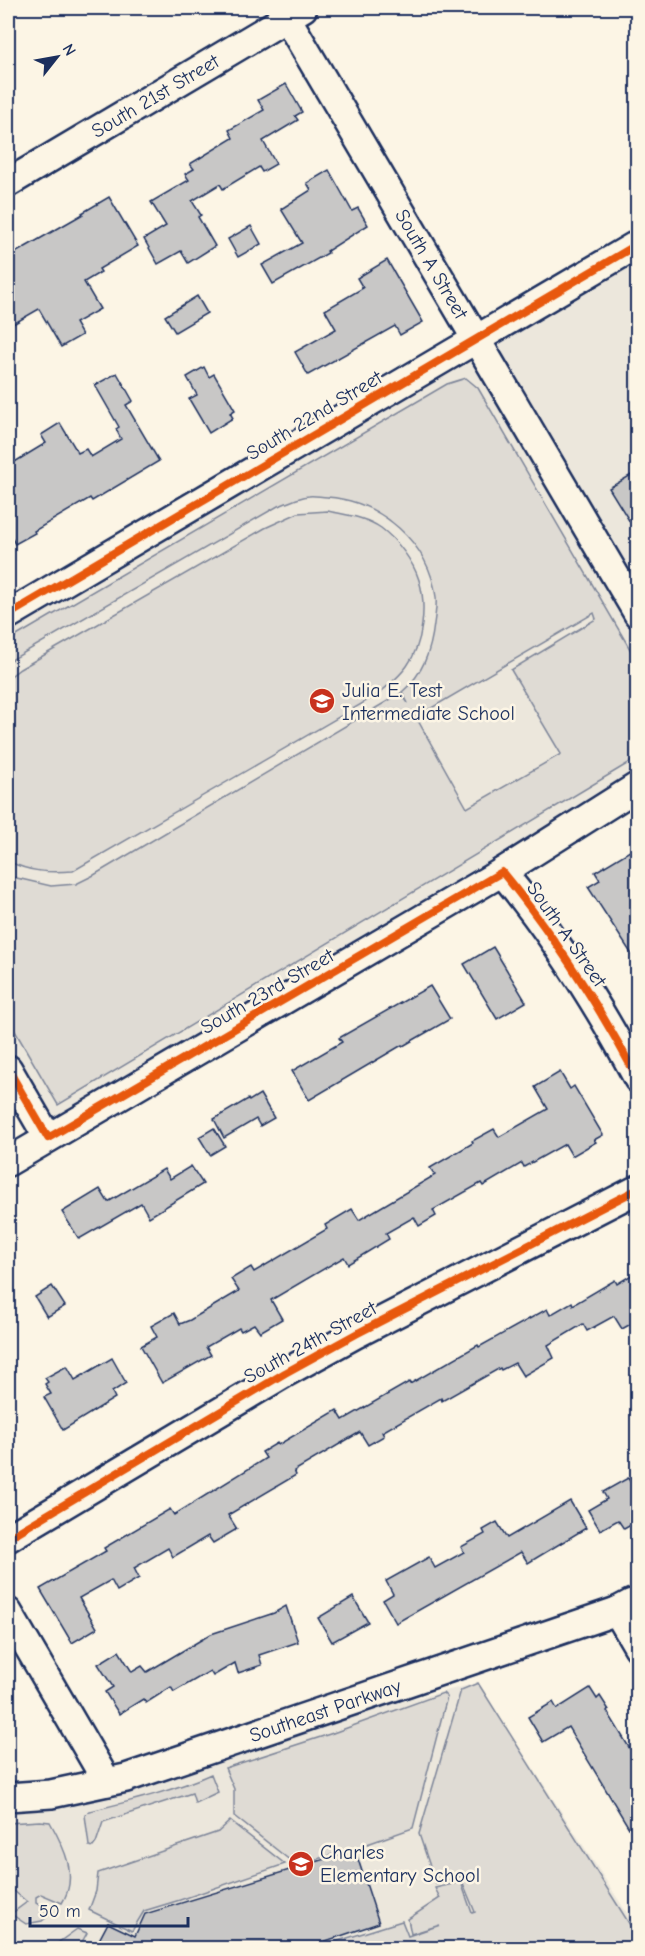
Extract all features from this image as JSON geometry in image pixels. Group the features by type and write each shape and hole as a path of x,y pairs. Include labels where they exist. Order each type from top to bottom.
{"street":[{"name":"South 21st Street","path":"8,183 290,11"},
{"name":"South A Street","path":"290,11 476,338 638,614"},
{"name":"South 22nd Street","path":"8,615 638,244"},
{"name":"South 23rd Street","path":"8,1162 502,872 638,786"},
{"name":"South A Street","path":"502,872 527,903 588,991 638,1079"},
{"path":"8,1069 48,1138"},
{"name":"South 24th Street","path":"8,1538 285,1372 638,1189"},
{"path":"631,1606 638,1647"},
{"name":"Southeast Parkway","path":"8,1797 51,1794 146,1771 631,1606"},
{"path":"8,1612 106,1782"}],"shaded area":[{"name":"Julia E. Test Intermediate School","path":"637,244 637,786 48,1138 8,1069 8,615"},
{"path":"466,378 478,388 637,661 637,758 58,1105 8,1019 8,876 51,886 76,884 401,693 408,703 402,692 421,670 428,653 433,634 436,597 432,577 424,559 399,528 383,516 347,500 311,496 278,506 8,662 8,641 447,384","holes":["594,613 596,619 511,670 561,754 467,808 416,717"]},
{"path":"328,511 375,524 404,551 413,566 419,580 423,601 422,624 417,647 400,674 377,695 73,871 39,871 8,861 8,678 265,528 298,513"},
{"name":"Charles Elementary School","path":"478,1683 638,1930 637,1948 8,1948 8,1797"},
{"path":"478,1683 637,1936 637,1948 419,1948 416,1942 397,1948 329,1948 328,1944 402,1921 408,1936 440,1925 411,1934 408,1919 440,1898 435,1888 461,1882 472,1913 475,1912 460,1876 436,1884 419,1834 461,1690"},
{"path":"443,1693 447,1697 413,1828 356,1848 296,1865 234,1816 234,1789 225,1768 333,1733"},
{"path":"211,1774 218,1792 195,1803 192,1793 103,1822 96,1843 93,1847 89,1846 85,1815 90,1811 167,1791"},
{"path":"230,1821 285,1864 144,1911 132,1931 89,1910 96,1891 98,1873 218,1832"},
{"path":"50,1822 60,1841 68,1862 69,1882 62,1903 41,1894 36,1897 36,1903 53,1912 42,1921 26,1924 11,1914 27,1902 8,1886 8,1823"},
{"path":"77,1929 87,1933 82,1942 84,1948 46,1948 52,1947"}],"building":[{"path":"286,84 302,112 295,116 298,120 263,141 276,164 262,172 259,167 223,189 220,184 192,201 201,215 198,217 215,246 188,263 181,251 158,264 144,239 166,226 151,202 189,180 185,174 194,169 190,164 233,138 229,130 264,110 258,100"},
{"path":"329,170 352,211 358,208 368,225 327,251 328,253 273,284 262,265 302,243 281,209 311,190 307,183"},
{"path":"109,197 138,246 99,269 101,272 84,282 100,309 75,323 82,335 61,347 39,309 8,327 8,257"},
{"path":"251,226 261,244 238,257 228,239"},
{"path":"387,260 423,322 400,335 395,326 308,375 295,352 336,329 325,310 363,288 357,278"},
{"path":"197,296 207,313 175,332 165,316"},
{"path":"204,367 209,377 214,374 235,410 230,413 233,418 209,433 189,399 197,395 187,377"},
{"path":"117,373 133,401 126,405 159,461 92,501 90,498 15,544 8,532 8,466 46,443 41,435 60,423 78,453 86,449 91,457 121,439 116,429 119,427 95,385"},
{"path":"638,471 638,535 609,488"},
{"path":"638,846 638,964 588,887 600,880 595,872"},
{"path":"493,947 526,1002 497,1019 464,964"},
{"path":"430,986 450,1019 309,1100 292,1071 342,1042 339,1038"},
{"path":"560,1072 570,1089 574,1086 603,1135 594,1140 596,1142 572,1156 565,1144 524,1167 522,1163 483,1186 481,1183 433,1210 436,1216 419,1226 414,1217 386,1233 389,1239 348,1264 344,1257 271,1300 282,1319 260,1332 254,1324 241,1331 239,1328 206,1347 211,1355 162,1383 141,1346 157,1337 151,1326 174,1313 180,1324 190,1320 239,1291 231,1279 251,1267 254,1272 327,1229 325,1225 352,1209 359,1220 435,1175 430,1168 473,1143 472,1141 494,1129 499,1137 548,1109 535,1087"},
{"path":"260,1094 274,1118 260,1126 256,1119 224,1138 214,1119"},
{"path":"214,1128 225,1146 210,1155 199,1137"},
{"path":"191,1166 203,1184 149,1217 141,1203 79,1239 62,1212 100,1189 108,1202 164,1169 170,1179"},
{"path":"638,1271 638,1320 622,1329 614,1316 587,1331 583,1324 548,1345 554,1358 523,1376 515,1363 501,1370 500,1368 382,1432 384,1436 368,1445 360,1432 294,1471 296,1475 228,1515 237,1529 213,1543 208,1536 173,1557 168,1548 134,1568 139,1578 117,1591 111,1580 79,1598 97,1628 72,1643 40,1589 106,1551 104,1548 170,1509 174,1515 266,1458 262,1452 337,1410 343,1420 409,1382 410,1384 547,1309 550,1315 572,1302 573,1305 615,1280 617,1284"},
{"path":"52,1286 65,1306 47,1317 35,1297"},
{"path":"112,1358 126,1383 112,1392 115,1398 63,1430 44,1397 51,1394 45,1384 48,1382 45,1378 67,1366 75,1380"},
{"path":"628,1478 638,1494 638,1521 624,1529 618,1520 600,1530 588,1510 607,1499 603,1492"},
{"path":"570,1501 586,1528 528,1563 521,1552 396,1623 383,1600 393,1594 386,1581 429,1557 435,1568 464,1552 461,1547 485,1534 483,1530 497,1522 507,1538"},
{"path":"353,1597 368,1622 332,1642 318,1618"},
{"path":"286,1606 298,1642 259,1655 262,1665 238,1673 235,1663 213,1676 210,1671 174,1692 171,1687 146,1703 143,1699 119,1714 105,1692 113,1687 98,1664 119,1651 132,1672 142,1666 147,1672 211,1634 274,1613"},
{"path":"590,1688 597,1699 600,1696 630,1749 638,1745 638,1843 568,1727 543,1742 528,1717 553,1702 557,1709"},
{"path":"355,1850 379,1923 305,1948 115,1948 99,1940 108,1923 135,1936 145,1914"}],"cycle path":[{"path":"8,615 638,244"},
{"path":"8,1069 48,1138 502,872 540,921 575,972 638,1079"},
{"path":"8,1538 285,1373 638,1189"}],"place":[{"name":"Julia E. Test Intermediate School","path":"322,701"},
{"name":"Charles Elementary School","path":"301,1864"}]}
